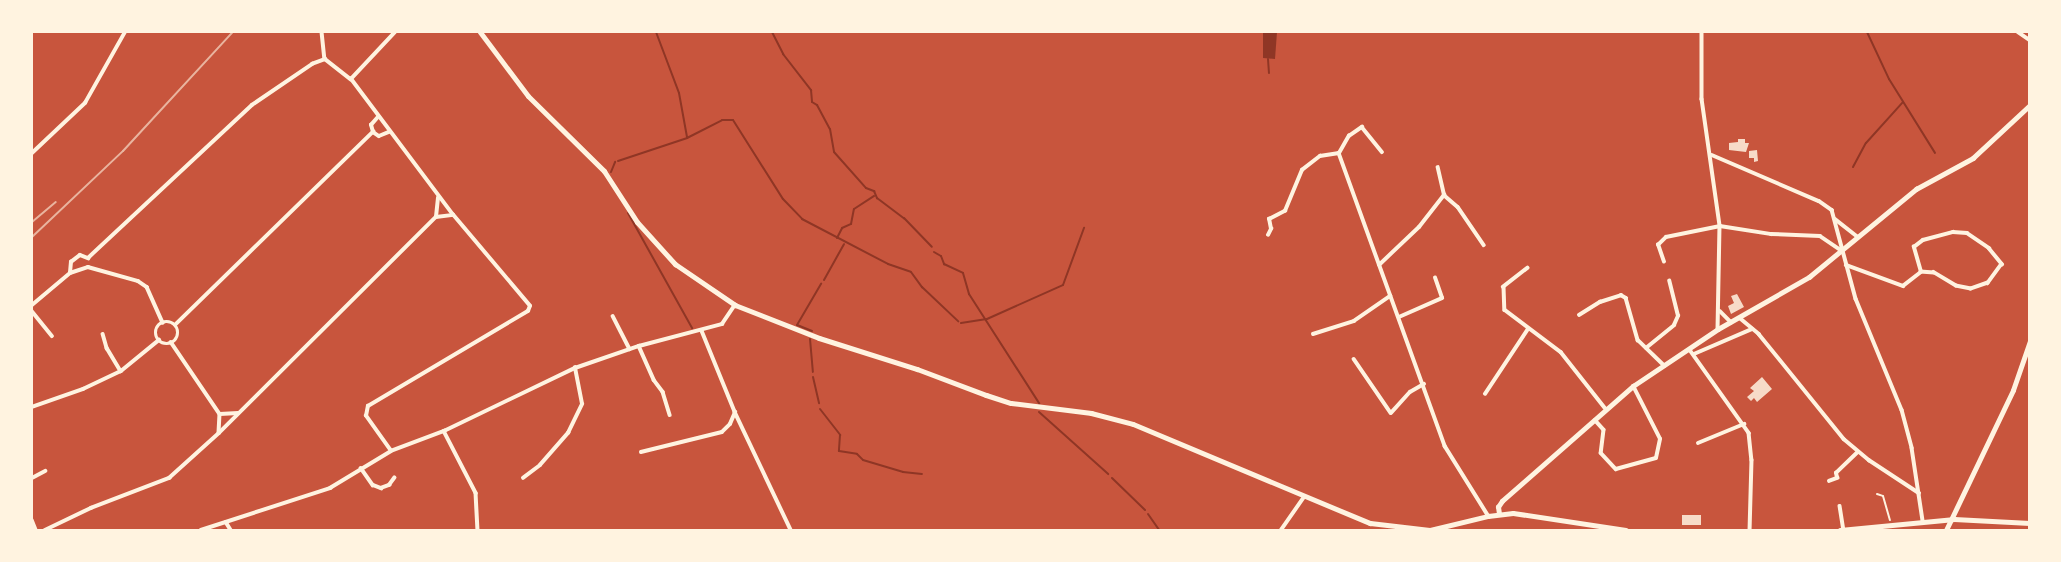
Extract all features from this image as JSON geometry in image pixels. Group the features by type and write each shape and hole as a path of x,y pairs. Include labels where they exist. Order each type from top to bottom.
{"main road":[{"path":"480,32 528,96 604,171 637,222 675,264 735,305 819,338 917,369 986,396 1011,403 1091,413 1133,424 1370,523 1409,530 1449,527 1499,514 1561,518 1626,530"},
{"path":"1499,514 1498,507 1502,501 1633,386 1692,352 1718,329 1809,277 1916,189 1973,158 2029,105"},
{"path":"1947,530 2013,390 2029,341"},
{"path":"1842,530 1954,519 2029,523"}],"street":[{"path":"32,153 85,103 125,32"},
{"path":"322,32 325,59 351,79 453,215 530,306 528,311 368,406 366,416 391,451"},
{"path":"351,79 395,32"},
{"path":"1702,32 1702,99 1720,226 1718,329"},
{"path":"2018,32 2029,40"},
{"path":"88,267 88,258 252,105 312,64 325,59"},
{"path":"175,325 373,132 373,121 378,117"},
{"path":"1339,153 1349,136 1362,127 1382,152"},
{"path":"373,132 379,136 389,132"},
{"path":"1268,235 1271,229 1269,219 1285,211 1302,170 1320,156 1339,153"},
{"path":"1339,153 1445,446 1488,516"},
{"path":"1712,156 1832,209 1846,265 1877,354 1902,410 1920,493 1921,528"},
{"path":"1438,168 1444,195 1458,208 1484,245"},
{"path":"436,217 438,195"},
{"path":"1379,265 1419,227 1444,195"},
{"path":"45,530 91,508 169,478 219,433 436,217 453,215"},
{"path":"1835,219 1857,236"},
{"path":"1664,262 1658,245 1667,237 1720,226 1771,234 1820,236 1842,251"},
{"path":"1846,265 1903,286 1921,272 1934,273 1956,286 1971,289 1988,283 2001,264 1989,248 1967,233 1953,232 1923,240 1914,247 1921,272"},
{"path":"70,273 71,262 80,255 88,258"},
{"path":"32,305 70,273 88,267 138,281 147,287 163,323"},
{"path":"1528,268 1504,287 1505,310 1561,352 1605,408"},
{"path":"1399,317 1443,298 1435,278"},
{"path":"1646,348 1674,325 1678,316 1669,281"},
{"path":"1580,315 1600,302 1621,295 1626,298 1634,332 1665,366"},
{"path":"1313,334 1354,321 1390,296"},
{"path":"201,530 330,488 391,451 444,431 575,368 639,346 722,324 735,305"},
{"path":"1719,310 1731,322"},
{"path":"32,311 52,336"},
{"path":"613,316 630,349"},
{"path":"1740,318 1858,452 1920,493"},
{"path":"163,323 175,325"},
{"path":"159,341 156,331 163,323"},
{"path":"171,342 177,335 175,325"},
{"path":"1485,394 1528,329"},
{"path":"1750,530 1752,460 1749,433 1692,352 1752,329"},
{"path":"702,331 735,412 791,530"},
{"path":"103,334 107,348 121,371"},
{"path":"32,407 83,389 121,371 159,341 171,342"},
{"path":"171,342 220,414 219,433"},
{"path":"639,346 654,380 663,392 670,415"},
{"path":"1354,359 1391,413 1410,392 1424,384"},
{"path":"523,478 540,465 568,433 582,404 575,368"},
{"path":"1594,419 1604,430 1601,453 1616,469 1656,458 1660,439 1633,386"},
{"path":"641,452 722,432 730,424 735,412"},
{"path":"220,414 238,413"},
{"path":"1699,443 1744,424"},
{"path":"444,431 476,493 478,530"},
{"path":"1829,481 1838,478 1836,473 1858,452"},
{"path":"361,468 373,485 381,488 389,485 394,478"},
{"path":"32,478 45,471"},
{"path":"1281,530 1304,497"},
{"path":"1840,506 1842,530"},
{"path":"32,520 36,530"},
{"path":"226,522 231,530"}],"path":[{"path":"1877,494 1883,496 1890,524"}],"shaded area":[{"path":"1263,32 1277,32 1275,59 1263,58"}],"building":[{"path":"1738,139 1745,139 1745,143 1749,143 1746,152 1729,150 1729,143 1738,142"},
{"path":"1757,150 1758,161 1754,162 1754,158 1749,158 1749,151"},
{"path":"1737,294 1744,307 1731,314 1728,306 1734,303 1731,296"},
{"path":"1762,377 1772,389 1757,402 1754,398 1751,401 1747,397 1754,391 1750,388"},
{"path":"1682,515 1701,515 1701,525 1682,525"}],"waterway":[{"path":"656,32 679,93 687,137"},
{"path":"772,32 783,54 811,90 812,102 817,105 830,129 834,152 866,188 874,191 877,198 904,218 932,247"},
{"path":"1867,32 1889,79 1935,153"},
{"path":"1268,59 1269,73"},
{"path":"1853,167 1866,143 1903,102"},
{"path":"618,161 687,138 722,120 733,120 783,199 802,219 888,264 911,272 922,287 958,321"},
{"path":"611,172 615,162"},
{"path":"837,238 842,228 851,224 854,209 874,196"},
{"path":"628,213 692,328"},
{"path":"961,323 987,319 1063,285 1084,228"},
{"path":"824,280 844,244"},
{"path":"934,252 941,256 944,264 963,273 969,294 1039,403"},
{"path":"812,331 797,325 821,284"},
{"path":"810,339 813,372"},
{"path":"813,377 819,403"},
{"path":"820,409 840,435 839,451 857,454 863,460 903,472 922,474"},
{"path":"1039,412 1108,474"},
{"path":"1112,478 1145,510"},
{"path":"1148,514 1159,530"}],"railway":[{"path":"32,237 123,151 233,32"},
{"path":"32,222 56,202"}]}
